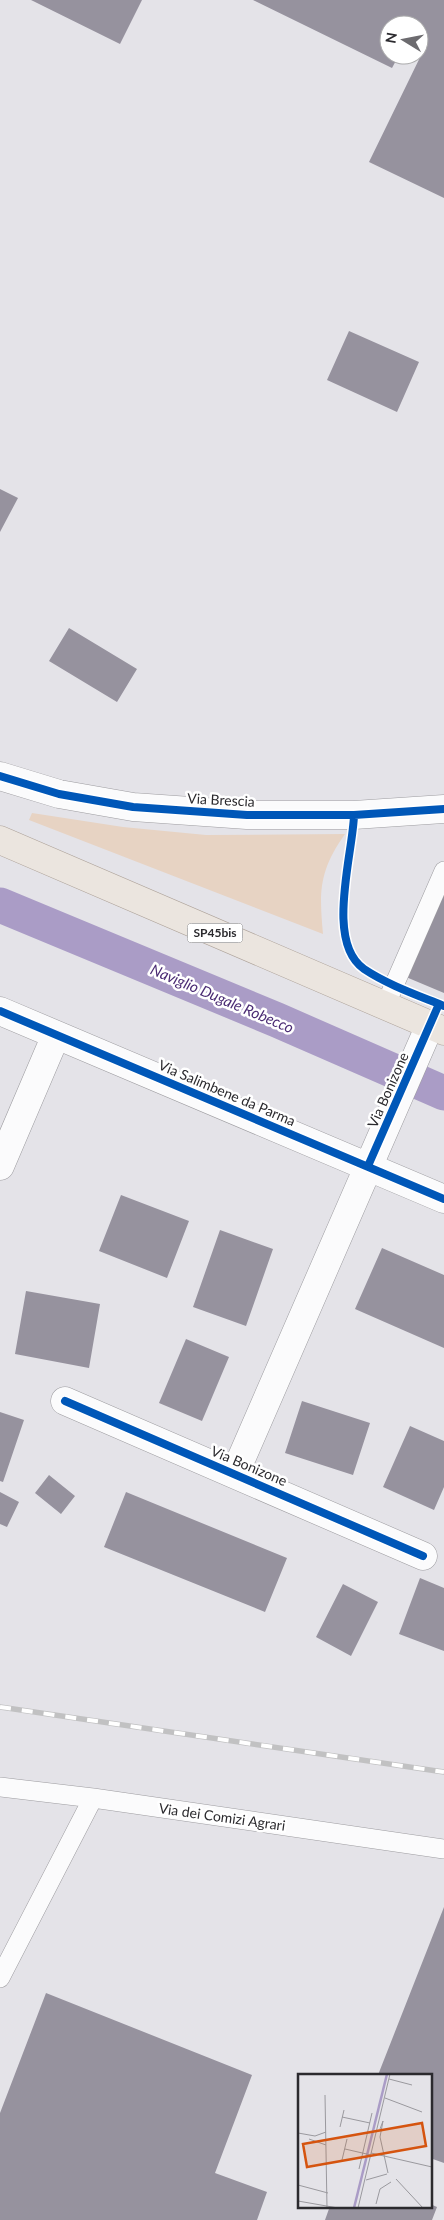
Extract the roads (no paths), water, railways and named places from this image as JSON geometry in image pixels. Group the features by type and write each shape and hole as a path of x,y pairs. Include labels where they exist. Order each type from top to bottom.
{"main road":[{"name":"SP45bis","path":"0,840 385,1006 431,1034"}],"street":[{"name":"Via Brescia","path":"0,776 59,794 133,807 247,815 354,815 444,809"},
{"name":"Via Salimbene da Parma","path":"0,1011 444,1199"},
{"name":"Via Bonizone","path":"235,1473 380,1138 431,1034"},
{"path":"0,1166 8,1123 56,1035"},
{"name":"Via Bonizone","path":"65,1401 423,1556"}],"lane":[{"path":"385,1006 444,871"},
{"name":"Via dei Comizi Agrari","path":"0,1787 93,1798 444,1849"},
{"path":"0,1978 93,1798"}],"waterway":[{"name":"Naviglio Dugale Robecco","path":"0,905 277,1020 444,1093"}],"railway":[{"path":"0,1707 444,1772"}]}
